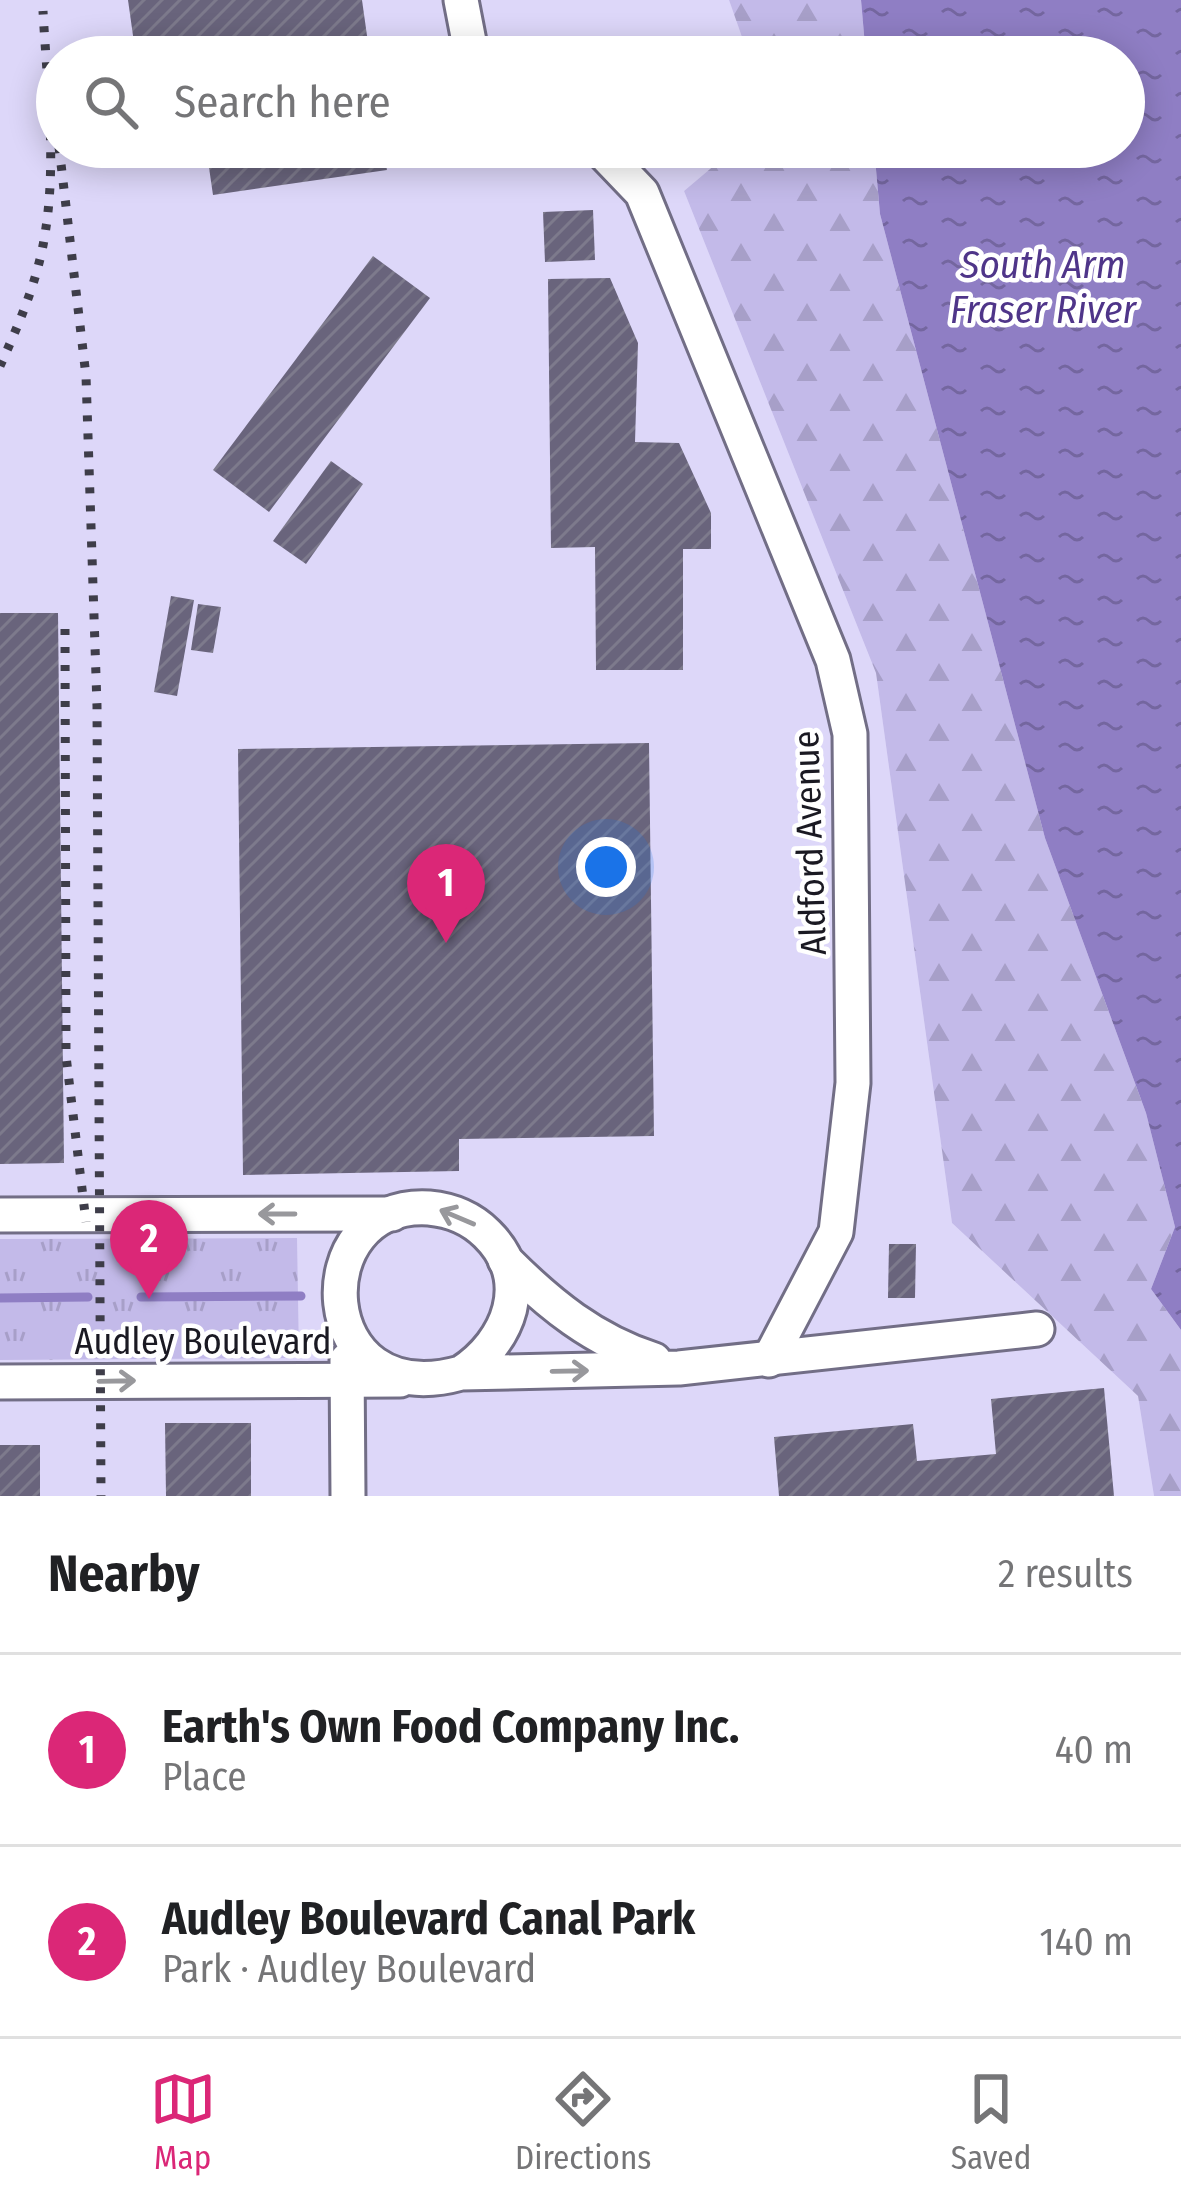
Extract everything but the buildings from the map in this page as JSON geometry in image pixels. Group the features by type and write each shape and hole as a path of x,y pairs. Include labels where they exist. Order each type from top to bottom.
{"street":[{"path":"461,0 468,36"},
{"name":"Aldford Avenue","path":"618,168 642,194 833,660 850,734 854,1083 836,1232 769,1360"},
{"path":"348,1496 348,1379 346,1330 338,1304 340,1276 350,1251 367,1229 394,1214 416,1208 444,1209 470,1219 557,1311 620,1349 679,1368"},
{"path":"0,1215 394,1214"},
{"path":"346,1330 371,1362 407,1379 435,1381 461,1373 484,1359 510,1312 512,1286 505,1260"},
{"path":"461,1373 679,1368 1037,1329"},
{"name":"Audley Boulevard","path":"0,1382 407,1379"}],"shaded area":[{"path":"0,0 729,0 742,36 36,36 36,168 711,168 684,191 876,673 952,1223 1138,1396 1154,1496 0,1496"}],"green space":[{"path":"729,0 861,0 864,36 742,36"},
{"path":"711,168 876,168 880,214 1045,838 1146,1113 1175,1227 1151,1289 1181,1330 1181,1496 1154,1496 1138,1396 952,1223 876,673 684,191"},
{"path":"297,1238 299,1358 0,1360 0,1239"}],"water":[{"name":"South Arm Fraser River","path":"861,0 1181,0 1181,1330 1151,1289 1175,1227 1146,1113 1045,838 880,214 876,168 1145,168 1145,36 864,36"}],"waterway":[{"path":"141,1297 301,1296"},
{"path":"0,1298 88,1297"}],"railway":[{"path":"43,11 45,36"},
{"path":"0,366 42,251 50,168"},
{"path":"61,168 86,376 97,706 101,1496"},
{"path":"65,629 66,1056 86,1222"}],"place":[{"name":"Earth's Own Food Company Inc.","path":"446,943"},
{"name":"Audley Boulevard Canal Park","path":"149,1299"}]}
